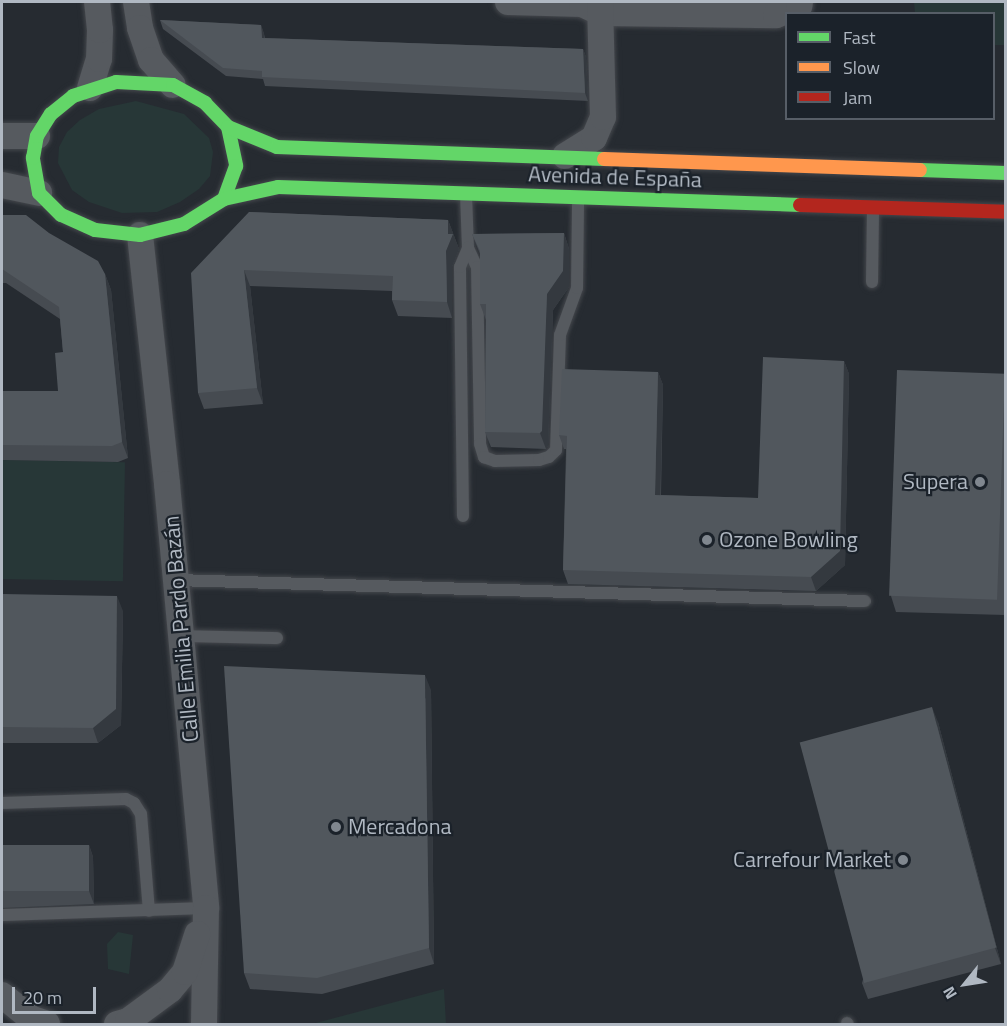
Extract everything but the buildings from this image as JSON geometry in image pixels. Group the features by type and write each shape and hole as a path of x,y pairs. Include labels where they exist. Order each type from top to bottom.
{"street":[{"path":"90,88 99,59 100,30 97,2"},
{"path":"2,185 39,193 61,214 95,230 140,235 184,224 224,199 236,166 228,127 205,104 173,85 151,60 140,28 136,2"},
{"path":"508,2 776,15 799,6 800,2"},
{"path":"565,156 594,138 603,117 600,7"},
{"path":"39,193 33,158 37,136 51,114 74,96 90,88 116,82 173,85"},
{"name":"Avenida de España","path":"228,127 277,147 1005,173"},
{"path":"2,136 37,136"},
{"name":"Avenida de España","path":"224,199 278,187 1005,212"},
{"name":"Calle Emilia Pardo Bazán","path":"140,235 176,580 206,908 204,1024"},
{"path":"117,1024 128,1021 154,1004 185,972 206,908"},
{"path":"2,995 30,1018 47,1024"}],"lane":[{"path":"466,193 468,248 477,267 480,444 484,457 495,461 539,460 549,457 556,450 560,335 577,288 578,196"},
{"path":"872,282 873,208"},
{"path":"463,516 460,267 468,248"},
{"path":"176,580 865,601"},
{"path":"181,636 277,638"},
{"path":"2,802 126,799 134,803 141,814 149,911"},
{"path":"2,915 206,908"}],"shaded area":[{"path":"914,2 1005,2 1005,45 995,45 995,12 915,12"},
{"path":"136,101 184,114 209,138 213,152 210,176 199,189 180,202 157,212 122,213 89,202 72,190 58,163 59,147 67,132 80,120 99,109"},
{"path":"2,460 125,462 123,581 2,579"},
{"path":"118,932 133,935 129,974 108,969 107,944"},
{"path":"444,989 446,1024 312,1024"}],"traffic: fast":[{"path":"116,82 173,85 205,103 228,127 236,166 224,199 184,224 140,235 95,230 61,215 39,193 33,158 37,136 51,114 73,96 116,82"},
{"path":"228,127 277,147 604,159"},
{"path":"920,170 1006,173"},
{"path":"224,199 278,187 800,205"}],"traffic: slow":[{"path":"604,159 920,170"}],"traffic: jam":[{"path":"800,205 1006,212"}],"place":[{"name":"Supera","path":"980,482"},
{"name":"Ozone Bowling","path":"707,540"},
{"name":"Mercadona","path":"336,827"},
{"name":"Carrefour Market","path":"903,860"}]}
